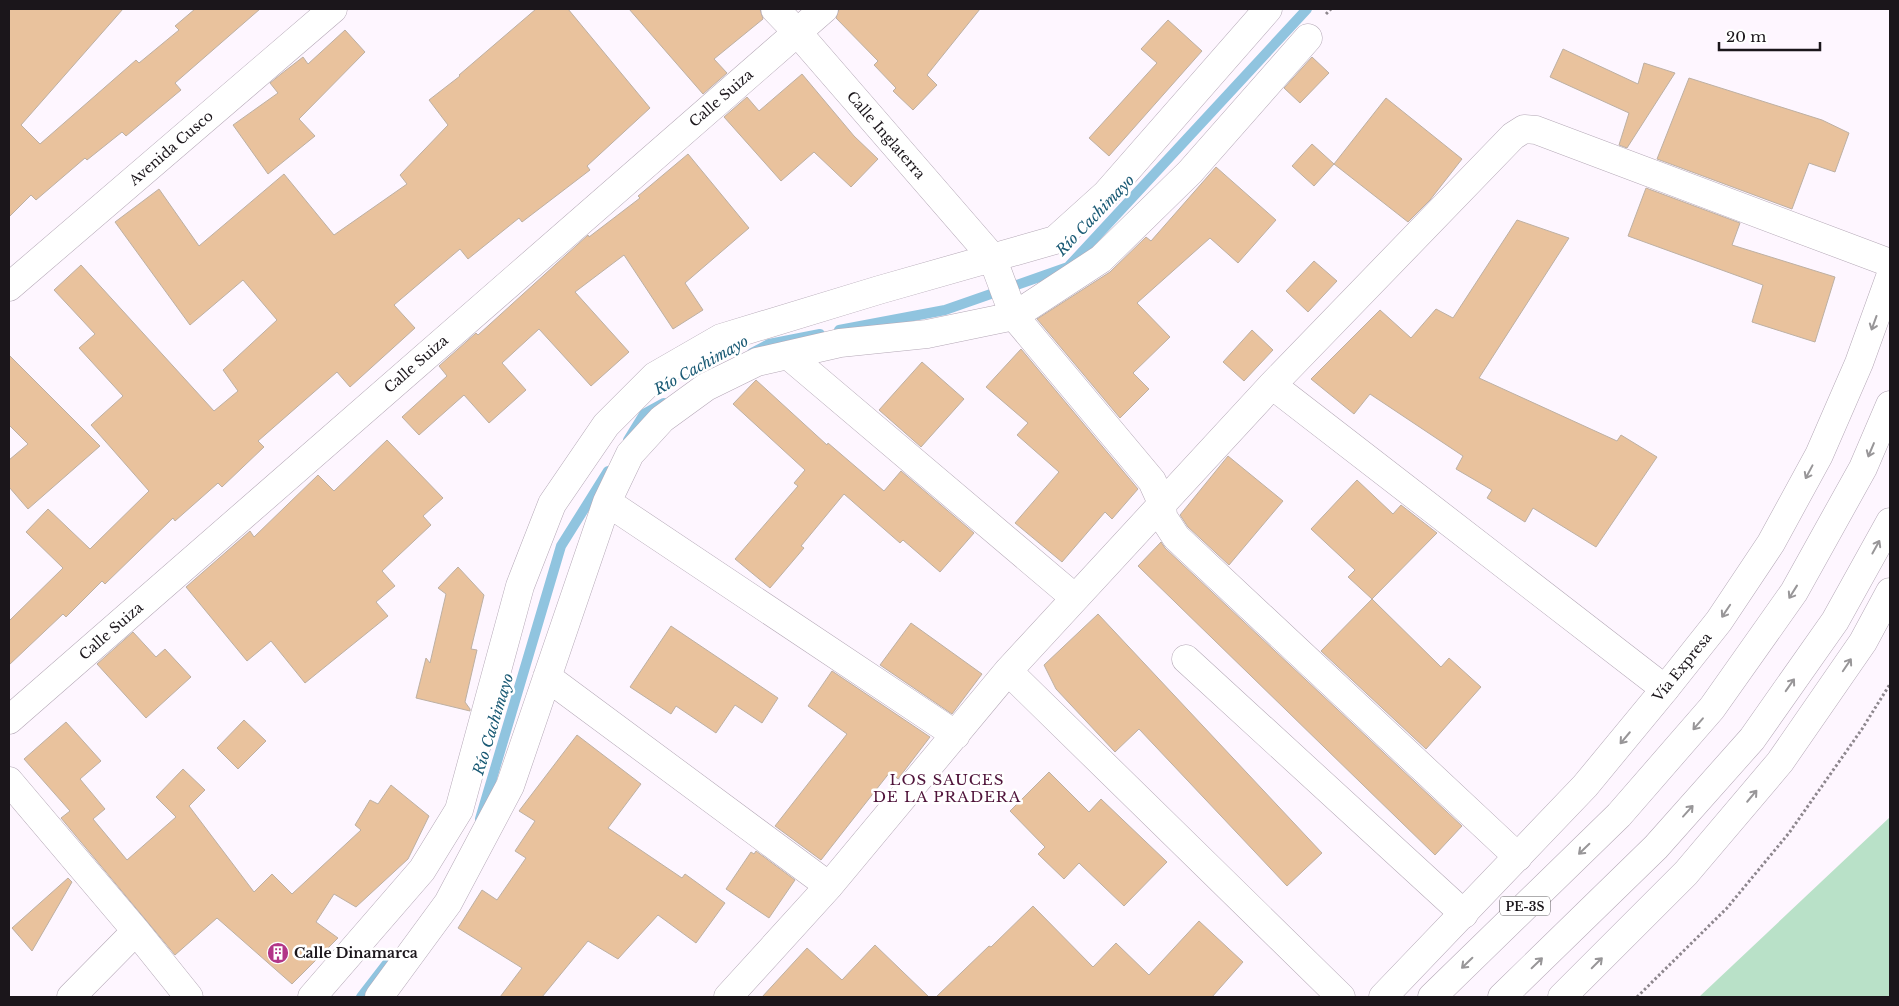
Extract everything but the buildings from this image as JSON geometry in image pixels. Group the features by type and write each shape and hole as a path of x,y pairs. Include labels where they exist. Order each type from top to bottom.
{"street":[{"name":"Avenida Cusco","path":"9,287 334,9"},
{"name":"Calle Inglaterra","path":"775,9 994,260"},
{"name":"Calle Suiza","path":"9,720 824,9"},
{"path":"312,997 422,870 459,810 520,586 552,504 606,425 655,376 721,338 994,260 1055,240 1106,194 1268,9"},
{"path":"379,997 448,903 510,786 607,502 630,454 662,419 706,387 757,362 840,343 928,334 1011,308 1101,259 1190,172 1308,38"},
{"path":"728,997 829,886 1008,671 1162,503 1272,385 1513,136 1524,129 1536,130 1890,263"},
{"path":"994,260 1011,308 1152,481 1162,503 1163,517 1176,537 1518,857"},
{"name":"Vía Expresa","path":"1383,997 1584,786 1719,621 1771,543 1819,455 1859,363 1890,277"},
{"path":"788,355 1075,598"},
{"path":"1272,385 1665,689"},
{"name":"PE-3S","path":"1432,997 1618,815 1712,708 1794,592 1863,468 1890,405"},
{"path":"607,502 956,735"},
{"path":"1502,997 1656,848 1752,739 1836,620 1890,522"},
{"path":"1562,997 1686,873 1780,762 1863,642 1890,592"},
{"path":"1186,659 1464,914"},
{"path":"1008,671 1341,997"},
{"path":"547,677 829,886"},
{"path":"9,781 136,931 189,997"},
{"path":"71,997 136,931"}],"path":[{"path":"1637,997 1727,908 1789,833 1862,729 1890,684"}],"green space":[{"path":"1890,817 1890,997 1699,997"}],"waterway":[{"name":"Río Cachimayo","path":"839,330 945,310 1068,267 1307,9"},
{"name":"Río Cachimayo","path":"752,353 769,344 820,334"},
{"name":"Río Cachimayo","path":"628,440 644,414 664,403"},
{"name":"Río Cachimayo","path":"480,819 561,546 608,471"},
{"name":"Río Cachimayo","path":"361,997 388,962"}],"place":[{"name":"Calle Dinamarca","path":"278,953"}],"district":[{"name":"LOS SAUCES DE LA PRADERA","path":"947,788"}]}
